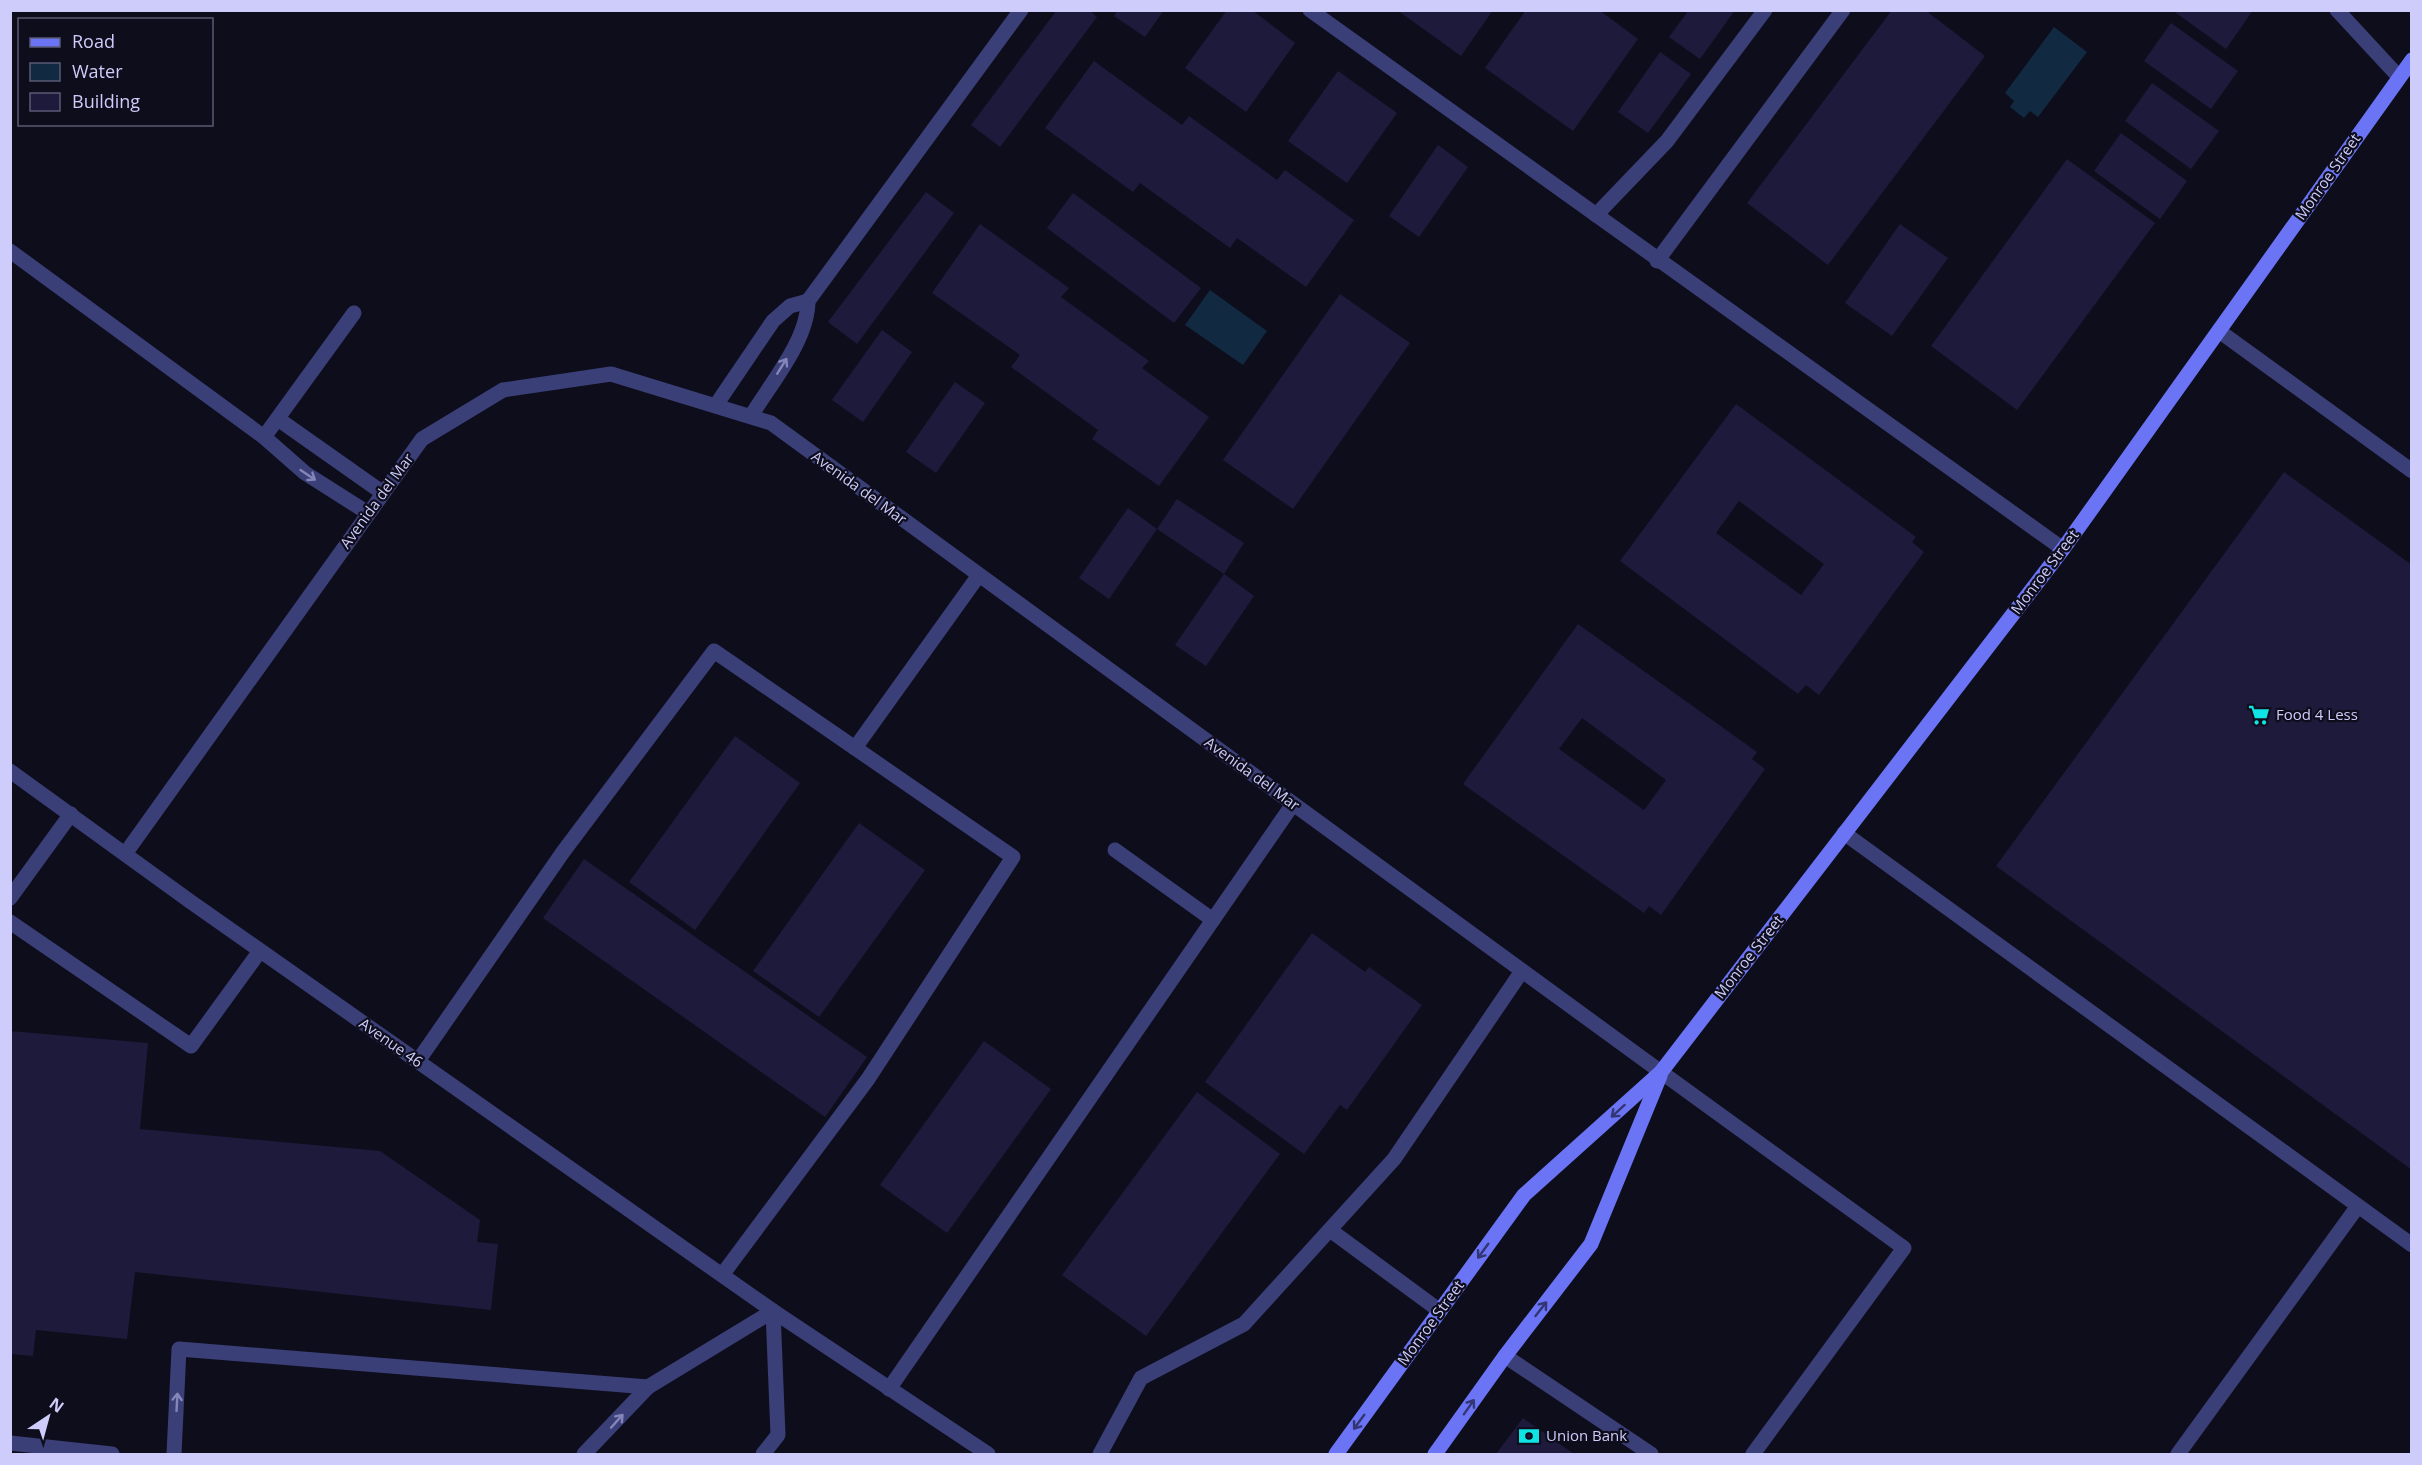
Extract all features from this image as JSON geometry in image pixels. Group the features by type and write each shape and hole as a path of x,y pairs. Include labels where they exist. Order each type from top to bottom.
{"main road":[{"name":"Monroe Street","path":"1336,1455 1524,1195 1661,1072 2063,549 2412,60"},
{"name":"Monroe Street","path":"1435,1455 1505,1356 1591,1244 1661,1072"}],"street":[{"path":"751,416 799,338 808,318 808,301 1021,10"},
{"path":"1310,10 1657,261 2063,549"},
{"path":"1596,215 1667,141 1765,10"},
{"path":"1657,261 1843,10"},
{"path":"2337,10 2399,77"},
{"path":"10,251 264,437 305,473 368,513"},
{"path":"716,405 773,321 790,306 808,301"},
{"path":"264,437 354,313"},
{"path":"2218,331 2412,471"},
{"name":"Avenida del Mar","path":"124,854 422,439 503,390 611,374 771,423 1904,1248 1754,1455"},
{"path":"278,419 383,493"},
{"path":"855,748 979,575"},
{"path":"418,1061 563,852 714,651 1013,857 868,1079 722,1275"},
{"name":"Avenue 46","path":"10,771 260,951 773,1311 988,1455"},
{"path":"889,1389 1293,804"},
{"path":"10,898 70,814"},
{"path":"1844,833 2412,1245"},
{"path":"1115,850 1213,920"},
{"path":"10,922 191,1046 260,951"},
{"path":"1100,1455 1141,1378 1244,1324 1394,1159 1522,971"},
{"path":"2178,1455 2358,1206"},
{"path":"1330,1230 1440,1311"},
{"path":"584,1455 648,1387 773,1311 778,1435 763,1455"},
{"path":"174,1455 179,1349 648,1387"},
{"path":"1505,1356 1651,1455"},
{"path":"10,1443 112,1455"}],"water":[{"path":"2054,27 2087,52 2038,117 2030,111 2024,118 2010,107 2014,101 2005,93"},
{"path":"1210,290 1267,331 1243,365 1185,325"}],"building":[{"path":"1057,10 1089,10 1097,17 1000,147 971,125"},
{"path":"1118,10 1164,10 1145,37 1114,16"},
{"path":"1227,10 1252,10 1295,43 1246,112 1185,68"},
{"path":"1397,10 1493,10 1461,56"},
{"path":"1526,10 1599,10 1638,39 1573,131 1485,68"},
{"path":"1689,10 1735,10 1700,59 1669,37"},
{"path":"1892,10 1925,10 1985,56 1828,265 1747,203"},
{"path":"2172,10 2253,10 2226,49"},
{"path":"2171,23 2238,71 2211,109 2144,61"},
{"path":"1660,52 1691,74 1648,133 1618,112"},
{"path":"1094,61 1182,125 1189,116 1277,180 1285,170 1354,220 1306,287 1237,238 1230,248 1140,183 1133,192 1045,128"},
{"path":"1338,71 1397,113 1347,183 1288,141"},
{"path":"2152,83 2219,131 2191,169 2125,121"},
{"path":"2121,133 2187,181 2160,219 2094,171"},
{"path":"1438,145 1468,167 1419,237 1389,216"},
{"path":"2067,159 2155,223 2017,410 1931,346"},
{"path":"926,192 954,213 857,344 828,322"},
{"path":"1073,193 1201,288 1174,323 1047,228"},
{"path":"980,224 1069,288 1061,297 1149,361 1142,368 1209,417 1159,486 1092,439 1098,430 1011,367 1020,355 932,293"},
{"path":"1900,224 1948,258 1892,336 1845,303"},
{"path":"1340,294 1410,343 1293,509 1223,460"},
{"path":"882,330 912,352 863,422 832,400"},
{"path":"955,382 985,403 936,473 906,452"},
{"path":"1736,404 1916,537 1912,542 1924,552 1819,695 1806,685 1798,694 1620,561","holes":["1739,501 1824,564 1801,595 1716,533"]},
{"name":"Food 4 Less","path":"2284,472 2412,565 2412,1170 1996,866"},
{"path":"1177,499 1244,543 1224,574 1157,529"},
{"path":"1128,508 1157,529 1109,599 1079,578"},
{"path":"1224,574 1254,596 1206,666 1175,645"},
{"path":"1578,624 1757,752 1752,759 1765,769 1661,915 1649,906 1644,913 1463,784","holes":["1582,718 1666,780 1644,810 1559,749"]},
{"path":"735,736 800,783 695,930 629,882"},
{"path":"859,823 925,870 819,1017 753,971"},
{"path":"584,859 867,1057 825,1117 543,918"},
{"path":"1312,933 1365,972 1369,967 1422,1005 1347,1110 1340,1105 1304,1154 1205,1082"},
{"path":"10,1031 148,1043 140,1129 380,1151 480,1220 477,1242 498,1244 491,1310 135,1272 127,1339 36,1330 33,1356 10,1354"},
{"path":"984,1041 1051,1089 947,1233 880,1185"},
{"path":"1197,1092 1280,1154 1146,1336 1062,1275"},
{"name":"Union Bank","path":"1523,1418 1574,1454 1496,1454"}],"place":[{"name":"Food 4 Less","path":"2259,715"},
{"name":"Union Bank","path":"1529,1436"}]}
